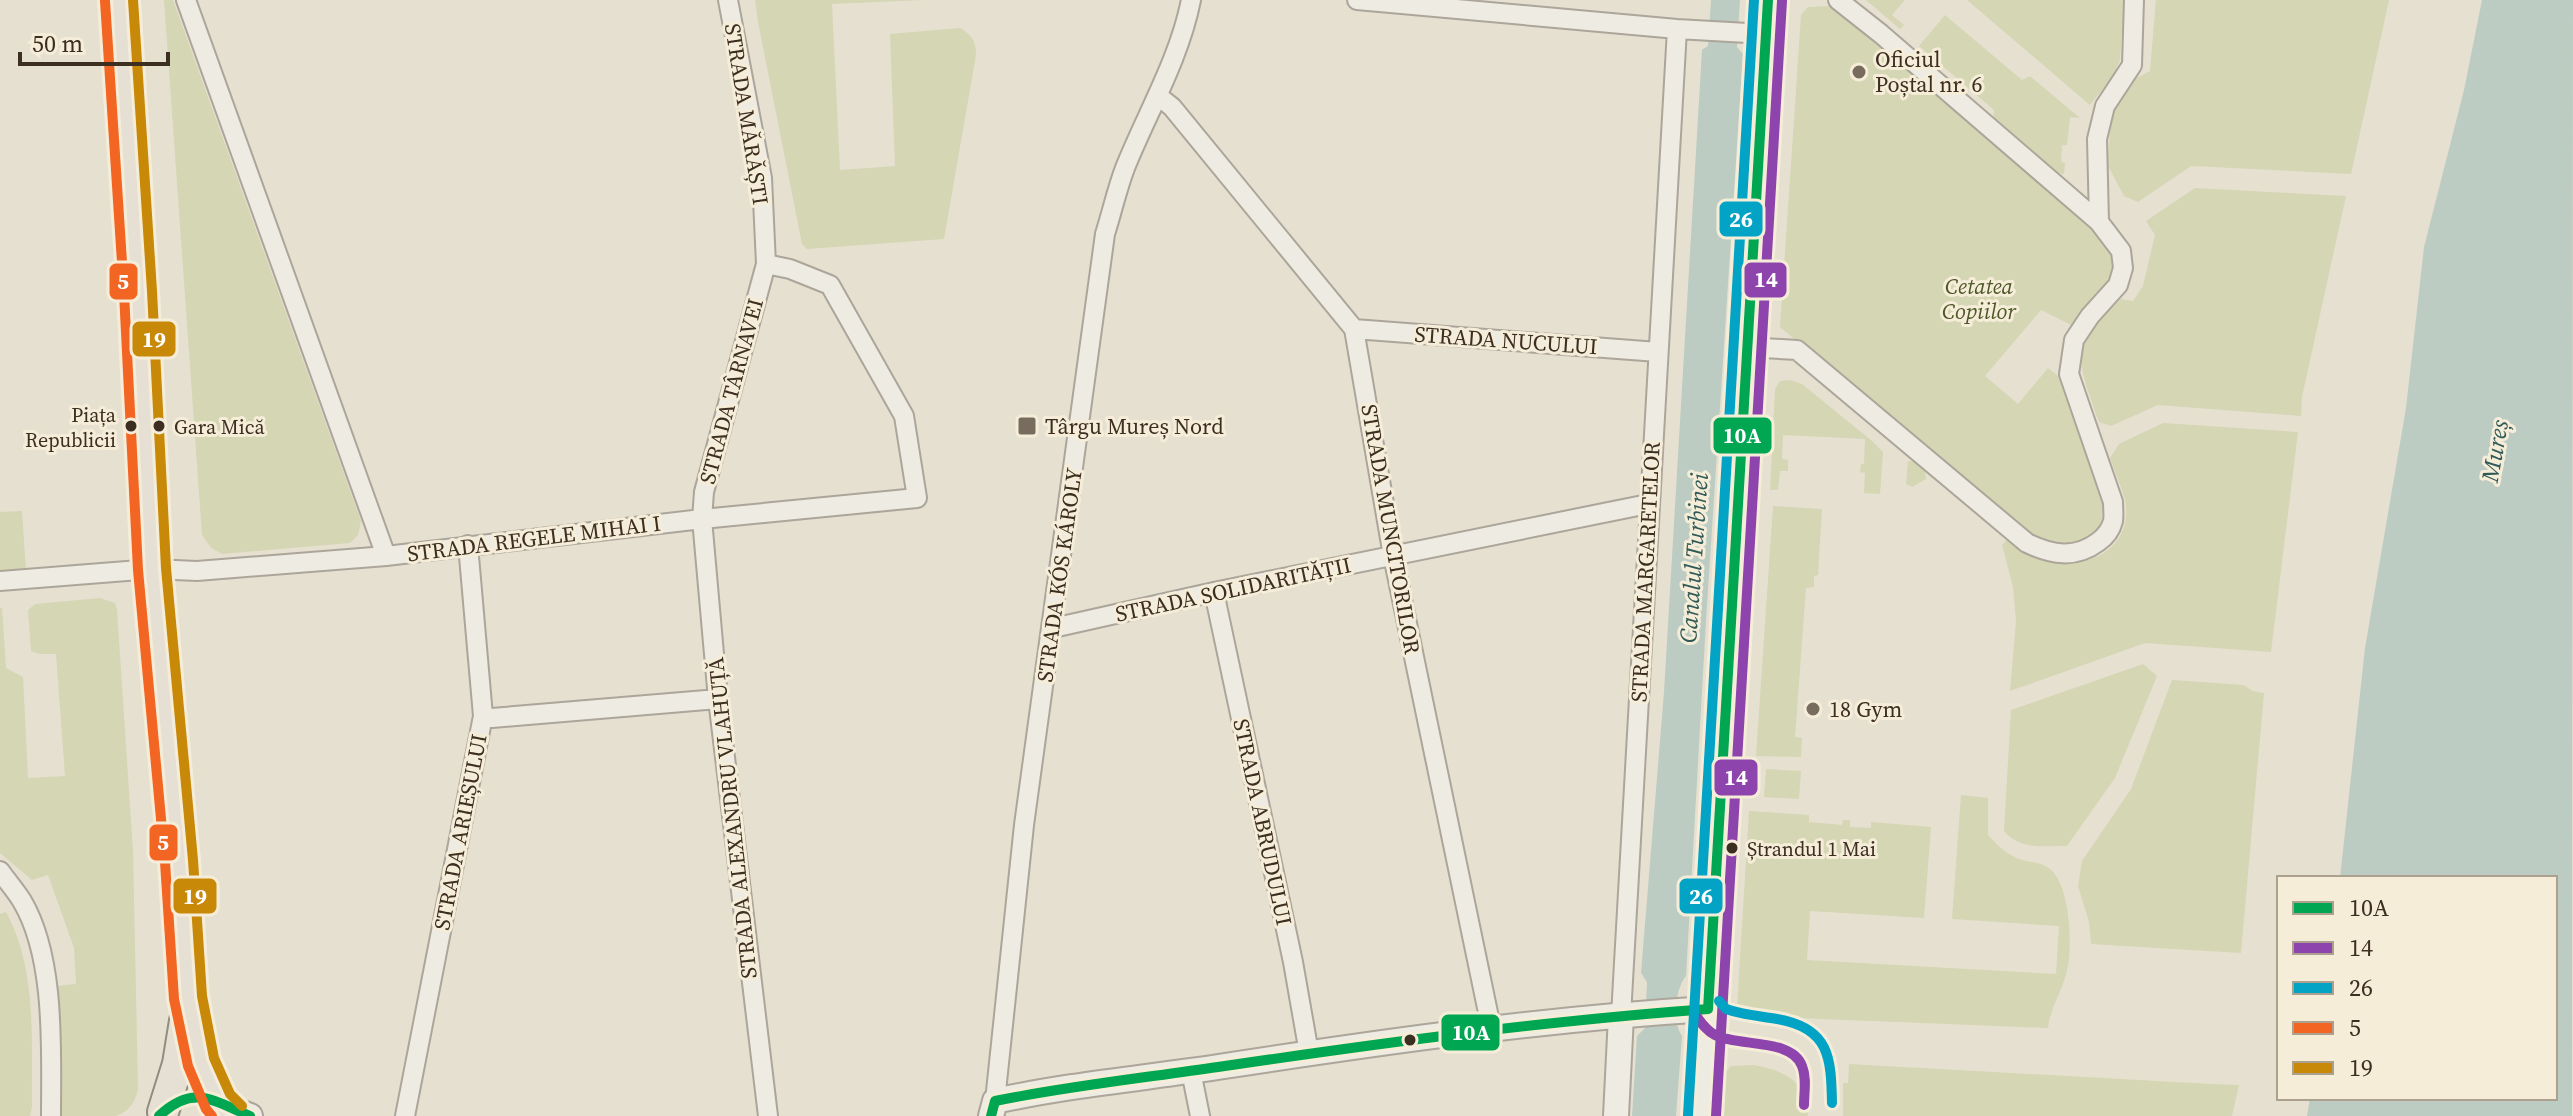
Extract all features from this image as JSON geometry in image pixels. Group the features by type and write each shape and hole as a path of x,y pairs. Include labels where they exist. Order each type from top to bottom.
{"main road":[{"path":"119,0 152,569 179,861 188,998 201,1062 231,1110"},
{"path":"160,1115 178,1064 188,998"},
{"path":"160,1115 184,1096 202,1095 231,1110"}],"street":[{"path":"186,0 386,556"},
{"name":"STRADA MĂRĂȘTI","path":"728,0 762,178 766,264"},
{"name":"STRADA KÓS KÁROLY","path":"993,1108 1024,825 1105,234 1124,170 1158,96 1191,0"},
{"path":"1357,0 1758,34"},
{"path":"1702,1116 1698,1009 1746,347 1758,34 1768,0"},
{"path":"1746,347 1797,350 2027,543 2043,551 2069,554 2088,550 2105,536 2113,521 2113,502 2069,374 2074,340 2090,316 2118,285 2123,268 2121,251 2099,222 1838,0"},
{"path":"2099,222 2097,139 2105,106 2132,65 2134,0"},
{"name":"STRADA MARGARETELOR","path":"1616,1116 1632,1014 1648,504 1677,29"},
{"name":"STRADA MUNCITORILOR","path":"1158,96 1172,107 1354,329 1393,556 1491,1027"},
{"name":"STRADA REGELE MIHAI I","path":"0,581 152,569 197,571 386,556 702,519 917,498 904,416 830,285 790,269 766,264"},
{"name":"STRADA TÂRNAVEI","path":"702,519 704,492 766,264"},
{"name":"STRADA NUCULUI","path":"1354,329 1658,352"},
{"name":"STRADA SOLIDARITĂȚII","path":"1053,628 1648,504"},
{"name":"STRADA ALEXANDRU VLAHUȚĂ","path":"702,519 718,699 768,1116"},
{"name":"STRADA ARIEȘULUI","path":"405,1116 483,716 468,545"},
{"name":"STRADA ABRUDULUI","path":"1214,592 1290,948 1309,1053"},
{"path":"483,716 492,718 718,699"},
{"path":"0,871 23,902 37,940 50,1001 51,1116"},
{"path":"993,1108 1191,1071 1491,1027 1698,1009"},
{"path":"1191,1071 1200,1116"}],"green space":[{"path":"164,0 173,0 361,521 358,535 350,543 222,554 211,548 202,535"},
{"path":"755,0 924,0 832,4 840,170 895,166 890,34 960,28 970,36 976,55 944,239 807,249 802,244"},
{"path":"1866,0 1905,0 1892,15 1904,25 1900,29"},
{"path":"1967,0 2124,0 2120,60 2113,76 2090,105"},
{"path":"2156,0 2389,0 2351,174 2191,166 2138,202 2124,196 2107,164 2112,110 2131,81 2150,71"},
{"name":"Cetatea Copiilor","path":"1830,6 1841,12 2102,238 2109,252 2112,264 2107,285 2073,326 2041,310 1985,376 2018,404 2048,368 2058,376 2103,500 2098,529 2082,542 2058,543 2031,537 1780,327 1801,15 1808,7"},
{"path":"1945,15 2022,80 2030,76 2080,118 2070,117 2067,145 2062,145 2064,174 2055,173 1993,120 1994,110 1919,46"},
{"path":"2195,188 2346,196 2302,397 2301,416 2158,405 2111,426 2099,422 2082,368 2085,343 2092,330 2121,299 2133,301 2143,286 2155,235 2146,221"},
{"path":"1780,381 1802,384 1883,452 1880,494 1864,493 1865,473 1860,472 1861,464 1864,464 1865,439 1783,435 1782,459 1788,460 1788,471 1780,471 1778,490 1770,490 1775,389"},
{"path":"2163,423 2298,432 2271,652 2145,643 2010,691 2016,621 2013,587 2002,545 2007,540 2014,541 2067,561 2080,561 2103,553 2120,537 2126,513 2125,500 2110,458 2119,444"},
{"path":"1908,461 1916,461 1925,470 1926,479 1912,487 1906,484"},
{"path":"1773,506 1822,509 1818,575 1814,576 1814,587 1806,588 1795,737 1802,738 1801,757 1756,756"},
{"path":"22,511 26,571 0,573 0,512"},
{"path":"100,598 115,603 117,610 133,851 138,1089 131,1106 116,1116 61,1116 56,986 76,984 74,948 48,875 32,880 0,853 0,608 6,668 23,677 28,778 65,776 56,654 31,651 28,610 35,604"},
{"path":"2143,664 2157,676 2115,778 2067,846 2033,846 2010,837 2004,831 2011,710"},
{"path":"2172,680 2244,685 2252,691 2264,693 2241,953 2091,944 2089,922 2078,886 2082,861 2131,789"},
{"path":"1766,769 1801,771 1799,799 1764,797"},
{"path":"1961,795 1988,798 1988,835 2012,856 2048,867 2062,889 2070,932 2069,960 2048,1028 1749,1016 1737,1008 1749,811 1809,815 1809,822 1842,825 1843,820 1850,820 1850,827 1871,828 1871,822 1931,827 1924,918 1810,911 1807,960 2056,974 2059,926 1952,919"},
{"path":"6,912 23,958 31,1008 30,1116 0,1116 0,914"},
{"path":"1849,1064 2239,1085 2232,1116 1843,1116 1843,1083 1848,1083"},
{"path":"1754,1065 1776,1071 1792,1080 1803,1094 1808,1116 1713,1116 1717,1089 1726,1072 1731,1066"}],"water":[{"name":"Canalul Turbinei","path":"1711,0 1740,0 1737,47 1743,54 1686,976 1679,989 1676,1006 1682,1036 1676,1116 1632,1116 1637,1036 1645,1028 1647,982 1641,973 1664,692 1702,50 1708,46"},
{"name":"Mureș","path":"2482,0 2573,0 2572,1116 2307,1116 2310,1100 2557,1100 2557,876 2340,876 2365,648 2406,408 2424,247 2464,90"}],"transit line":[{"name":"19","path":"133,0 166,568 193,860 202,996 214,1058 230,1094 242,1106"},
{"name":"26","path":"1688,1115 1754,0"},
{"name":"10A","path":"991,1116 995,1101 1078,1087 1463,1034 1708,1009 1768,0"},
{"name":"5","path":"105,1 138,570 165,862 174,999 188,1066 212,1116"},
{"name":"14","path":"1716,1116 1782,1"},
{"name":"26","path":"1719,1001 1732,1011 1795,1023 1817,1038 1828,1059 1832,1103"},
{"name":"14","path":"1697,1017 1715,1035 1776,1047 1796,1057 1804,1075 1804,1105"},
{"name":"10A","path":"159,1116 182,1100 193,1098 213,1101 250,1116"}],"place":[{"name":"Oficiul Poștal nr. 6","path":"1859,72"},
{"name":"Piața Republicii","path":"131,426"},
{"name":"Gara Mică","path":"159,426"},
{"name":"Târgu Mureș Nord","path":"1027,426"},
{"name":"18 Gym","path":"1813,709"},
{"name":"Ștrandul 1 Mai","path":"1732,848"}]}
